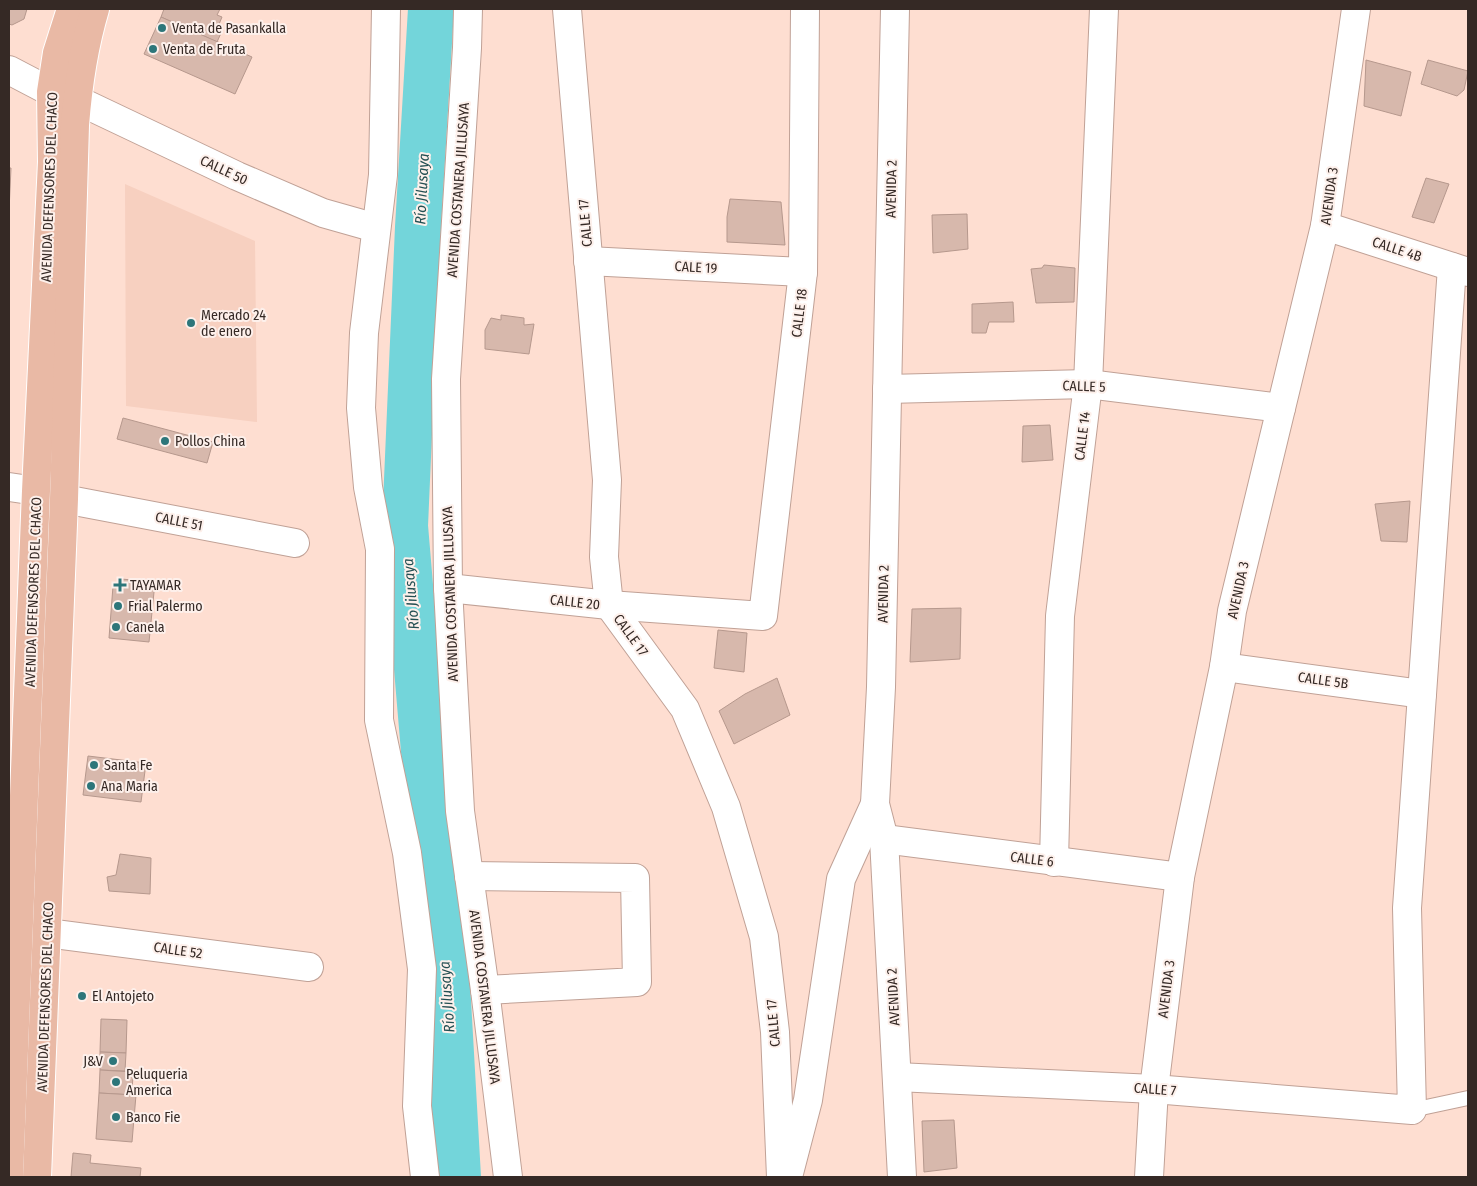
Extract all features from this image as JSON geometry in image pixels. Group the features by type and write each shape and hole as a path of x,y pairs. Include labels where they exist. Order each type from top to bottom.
{"main road":[{"name":"AVENIDA DEFENSORES DEL CHACO","path":"37,1177 64,499 59,253 52,162 51,92 57,53 71,9"},
{"name":"AVENIDA DEFENSORES DEL CHACO","path":"9,1177 14,926 36,491 59,253 77,100 90,25 95,9"},
{"path":"51,92 77,100"},
{"path":"36,491 64,499"},
{"path":"14,926 48,933"}],"street":[{"path":"386,9 383,175 364,333 361,408 368,487 380,549 379,720 406,853 422,969 416,1106 425,1177"},
{"name":"AVENIDA COSTANERA JILLUSAYA","path":"468,9 446,379 448,588 460,811 485,990 508,1177"},
{"name":"CALLE 17","path":"567,9 607,480 604,557 609,605 685,709 726,807 764,937 775,1032 781,1177"},
{"name":"CALLE 18","path":"763,616 803,272 805,9"},
{"name":"AVENIDA 2","path":"895,9 881,687 875,804 884,839 902,1177"},
{"name":"CALLE 14","path":"1054,862 1060,616 1088,384 1104,9"},
{"name":"AVENIDA 3","path":"1149,1177 1154,1089 1180,877 1224,667 1232,611 1326,226 1356,9"},
{"path":"9,70 51,92"},
{"name":"CALLE 50","path":"77,100 238,176 323,213 376,228"},
{"name":"CALLE 4B","path":"1326,226 1460,269"},
{"name":"CALE 19","path":"588,262 803,272"},
{"path":"1412,1110 1407,908 1422,694 1460,269"},
{"name":"CALLE 5","path":"887,389 1088,384 1281,408"},
{"path":"9,486 36,491"},
{"name":"CALLE 51","path":"64,499 295,543"},
{"name":"CALLE 20","path":"448,588 609,605 763,616"},
{"name":"CALLE 5B","path":"1224,667 1422,694"},
{"path":"788,1177 808,1100 841,879 875,804"},
{"name":"CALLE 6","path":"884,839 1180,877"},
{"path":"469,876 635,878 637,982 485,990"},
{"name":"CALLE 52","path":"48,933 309,968"},
{"name":"CALLE 7","path":"897,1077 1154,1089 1412,1110"}],"lane":[{"path":"1412,1110 1468,1098"}],"shaded area":[{"name":"Mercado 24 de enero","path":"125,184 255,241 257,422 126,406"}],"building":[{"path":"9,9 27,9 24,19 12,25 9,24"},
{"path":"164,9 220,9 217,15 222,17 217,29 222,31 217,42 161,17"},
{"path":"161,17 252,57 235,94 144,54"},
{"path":"1366,60 1411,72 1401,116 1364,106"},
{"path":"1428,60 1468,71 1464,90 1457,96 1421,84"},
{"path":"9,168 11,168 9,211"},
{"path":"1426,178 1449,184 1434,223 1412,217"},
{"path":"730,199 781,202 785,245 727,242 727,217"},
{"path":"967,214 968,249 933,253 932,215"},
{"path":"1044,265 1075,268 1074,302 1036,303 1031,269 1042,268"},
{"path":"1013,302 1014,322 989,322 986,333 972,333 972,304"},
{"path":"501,315 524,318 524,325 534,324 529,354 485,349 485,330 491,318 501,320"},
{"name":"Pollos China","path":"123,418 213,442 207,463 117,439"},
{"path":"1050,425 1053,460 1022,462 1023,426"},
{"path":"1410,501 1407,542 1381,541 1375,504"},
{"path":"121,579 155,582 149,642 109,638 113,586"},
{"path":"961,608 960,659 910,662 912,609"},
{"path":"718,630 747,633 744,672 714,668"},
{"path":"777,678 790,715 734,744 719,711 745,694"},
{"path":"88,756 146,763 141,802 83,795"},
{"path":"120,854 151,858 150,894 109,891 107,877 116,875"},
{"path":"101,1019 127,1020 126,1053 100,1052"},
{"name":"J&V","path":"100,1052 126,1053 125,1071 100,1070"},
{"name":"Peluqueria America","path":"100,1070 133,1072 132,1095 99,1093"},
{"name":"Banco Fie","path":"99,1093 136,1095 132,1142 96,1139"},
{"path":"954,1120 957,1168 924,1172 922,1121"},
{"path":"73,1153 91,1155 90,1163 141,1168 140,1177 71,1177"}],"waterway":[{"name":"Río Jilusaya","path":"431,9 418,227 405,526 432,846 447,983 458,1177"}],"place":[{"name":"Venta de Pasankalla","path":"162,28"},
{"name":"Venta de Fruta","path":"153,49"},
{"name":"Mercado 24 de enero","path":"191,323"},
{"name":"Pollos China","path":"165,441"},
{"name":"TAYAMAR","path":"120,585"},
{"name":"Frial Palermo","path":"118,606"},
{"name":"Canela","path":"116,627"},
{"name":"Santa Fe","path":"94,765"},
{"name":"Ana Maria","path":"91,786"},
{"name":"El Antojeto","path":"82,996"},
{"name":"J&V","path":"113,1061"},
{"name":"Peluqueria America","path":"116,1082"},
{"name":"Banco Fie","path":"116,1117"}]}
